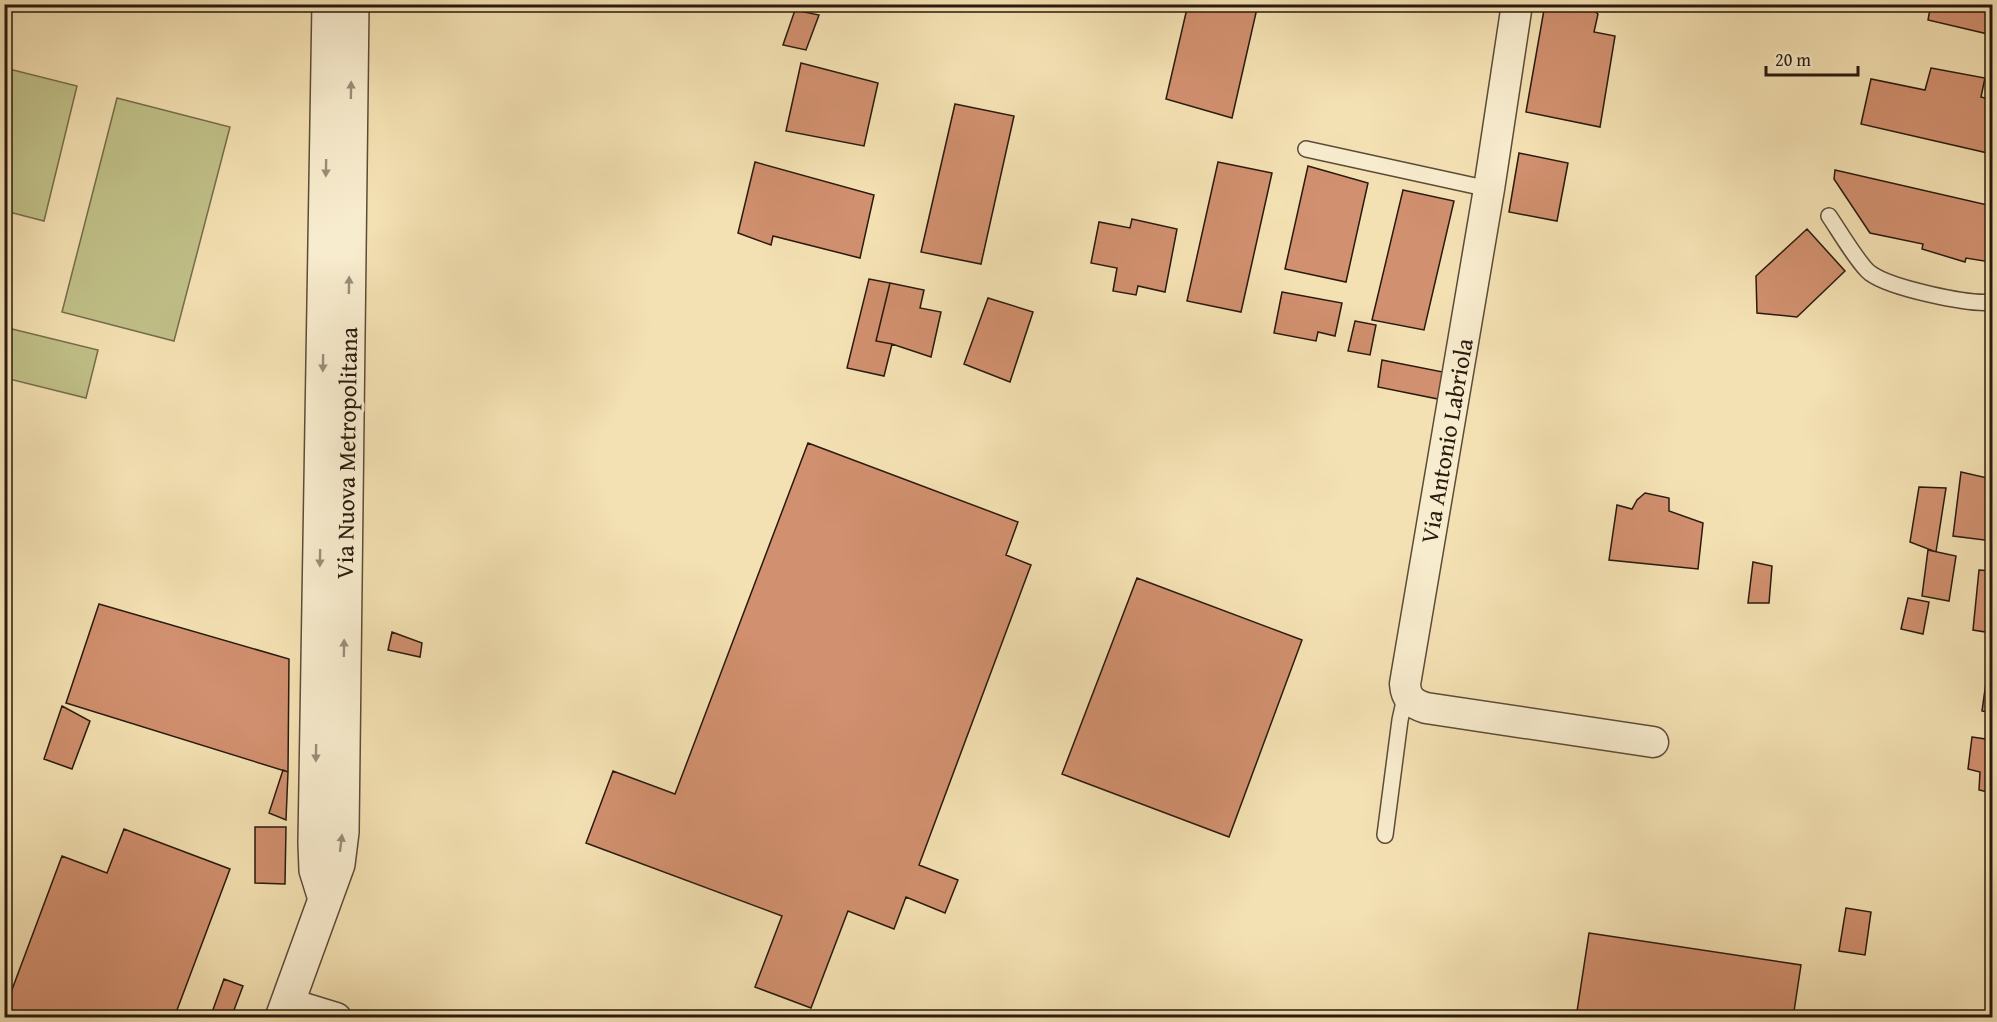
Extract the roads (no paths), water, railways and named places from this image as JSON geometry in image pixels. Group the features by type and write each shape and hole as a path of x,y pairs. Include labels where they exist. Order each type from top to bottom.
{"street":[{"name":"Via Nuova Metropolitana","path":"325,899 316,870 315,843 329,4"},
{"name":"Via Nuova Metropolitana","path":"285,1010 338,864 342,832 352,4"},
{"name":"Via Antonio Labriola","path":"1406,693 1517,4"},
{"path":"1406,693 1410,700 1426,708 1653,742"},
{"path":"285,1010 336,1017"}],"lane":[{"path":"1306,149 1489,189"},
{"path":"1829,216 1868,272 1882,280 1898,286 1974,303 1992,302"},
{"name":"Via Antonio Labriola","path":"1385,835 1400,720 1406,693"}]}
